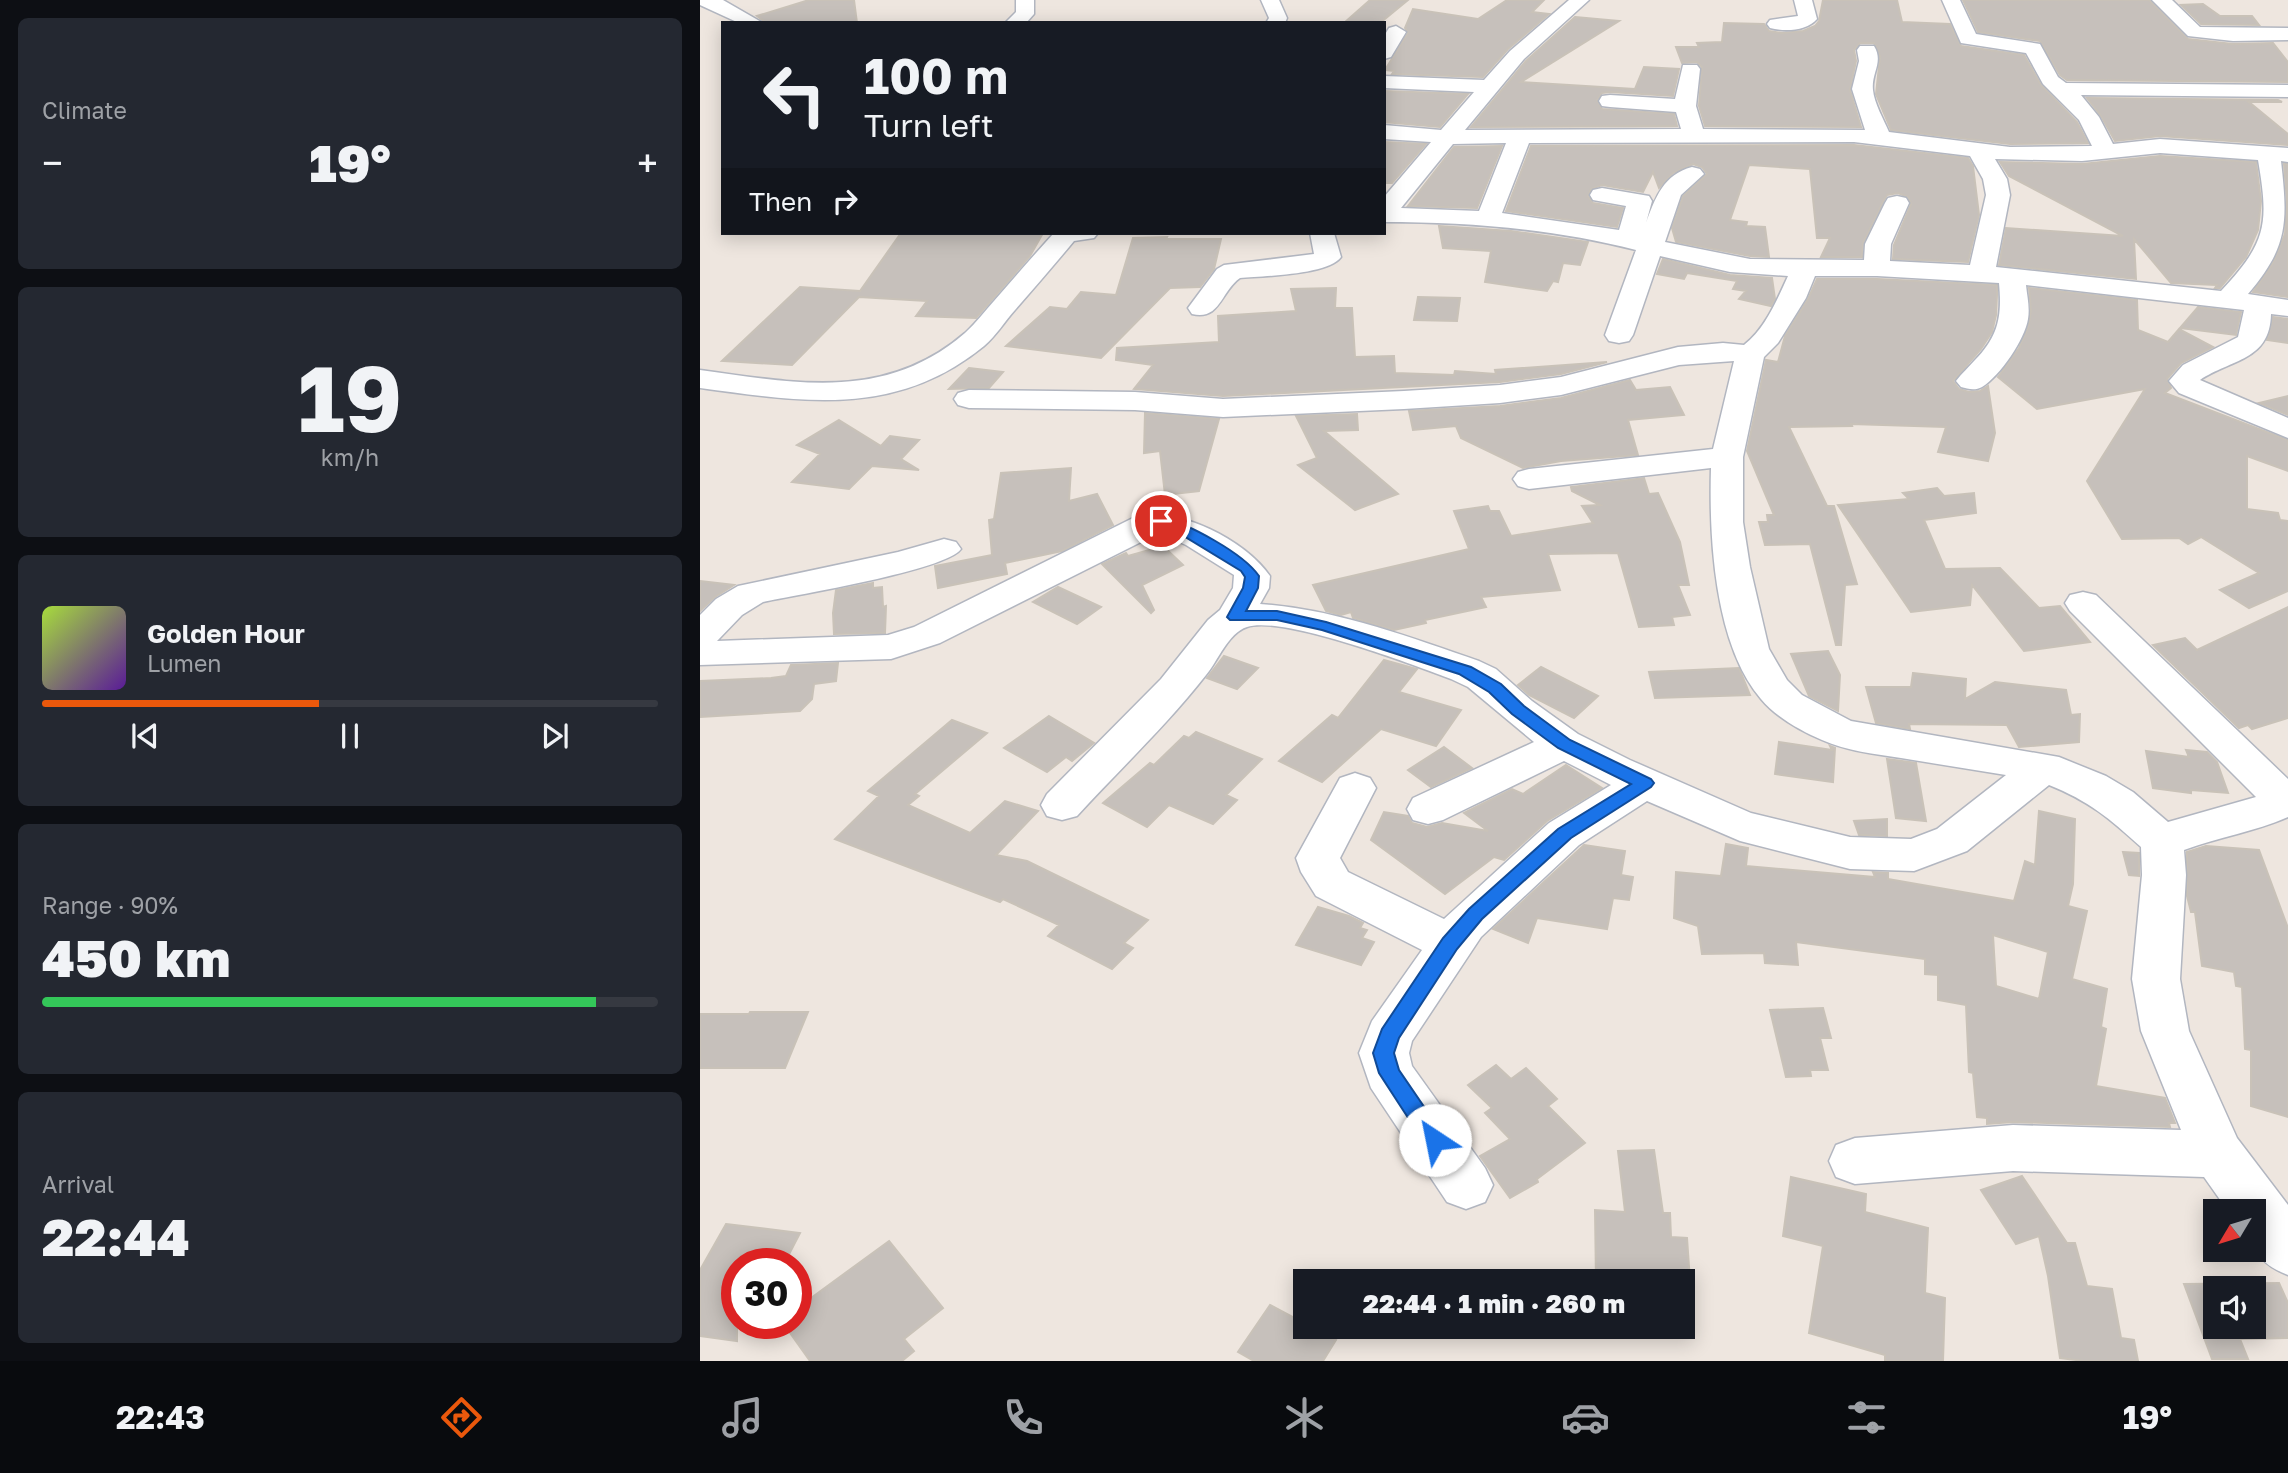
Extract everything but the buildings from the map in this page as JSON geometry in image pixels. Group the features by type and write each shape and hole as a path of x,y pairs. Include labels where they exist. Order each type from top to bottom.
{"street":[{"path":"703,0 724,5 734,14 750,21"},
{"path":"1016,21 1025,14 1026,0"},
{"path":"1270,0 1278,18 1276,21"},
{"path":"1386,212 1517,55 1580,0"},
{"path":"1777,24 1799,23 1808,19 1803,0"},
{"path":"1951,0 1968,39 2033,48 2050,80 2091,121 2100,135 2105,152"},
{"path":"2161,0 2191,29 2201,33 2288,34"},
{"path":"1386,50 1396,32"},
{"path":"1867,50 1868,61 1862,89 1879,137"},
{"path":"1690,69 1685,106 1694,135"},
{"path":"1386,82 1490,87"},
{"path":"2061,89 2288,91"},
{"path":"1610,101 1685,106"},
{"path":"1386,132 1447,137 1879,137 1980,153 2057,155 2160,146 2278,154 2274,183 2277,230 2256,270 2228,300"},
{"path":"1488,218 1520,137"},
{"path":"1980,153 1995,179 1998,195 1981,275"},
{"path":"1395,158 1429,160"},
{"path":"1640,242 1669,194 1678,183 1692,174"},
{"path":"1602,195 1640,201 1640,242 1619,335"},
{"path":"1876,268 1878,244 1897,203"},
{"path":"1386,214 1488,218 1590,232 1747,266 1876,268 2012,276 2288,308"},
{"path":"700,379 826,394 880,390 919,376 952,357 976,338 1065,235"},
{"path":"1202,308 1226,275 1233,271 1321,261 1328,257 1322,235"},
{"path":"1805,268 1792,298 1764,343 1750,354 1727,457 1726,522 1732,567 1750,649 1773,688 1788,704 1837,731 1866,740 2044,767 2091,786 2118,802 2162,841 2164,875 2156,979 2158,1000 2174,1057 2218,1154 2288,1249"},
{"path":"1970,381 1991,361 2011,332 2015,313 2012,276"},
{"path":"2258,304 2256,334 2253,340 2244,348 2192,372 2184,381 2190,387 2288,429"},
{"path":"969,399 1135,401 1223,408 1416,400 1500,394 1560,386 1678,356 1723,352 1750,354"},
{"path":"1529,479 1727,457"},
{"path":"700,653 870,649 907,643 1147,524 1161,521 1177,526 1246,568 1252,576 1251,588 1235,617 1224,626 1170,692 1062,805"},
{"path":"700,636 729,607 751,594 906,561 944,549"},
{"path":"2083,603 2287,801 2249,817 2201,827 2162,841"},
{"path":"1235,617 1277,615 1326,626 1465,670 1495,688 1518,710 1564,744 1645,783 1740,826 1850,853 1914,855 1952,840 2044,767"},
{"path":"1429,809 1564,744"},
{"path":"1466,1185 1389,1073 1384,1053 1389,1035 1450,943 1476,914 1564,834 1645,783"},
{"path":"1355,788 1318,858 1323,872 1332,884 1450,943"},
{"path":"1855,1161 2013,1148 2218,1154"}],"route":[{"path":"1161,521 1177,526 1246,568 1252,576 1251,588 1235,617 1277,615 1326,626 1465,670 1482,678 1518,710 1564,744 1645,783 1564,834 1476,914 1450,943 1389,1035 1384,1053 1389,1073 1435,1140"}]}
